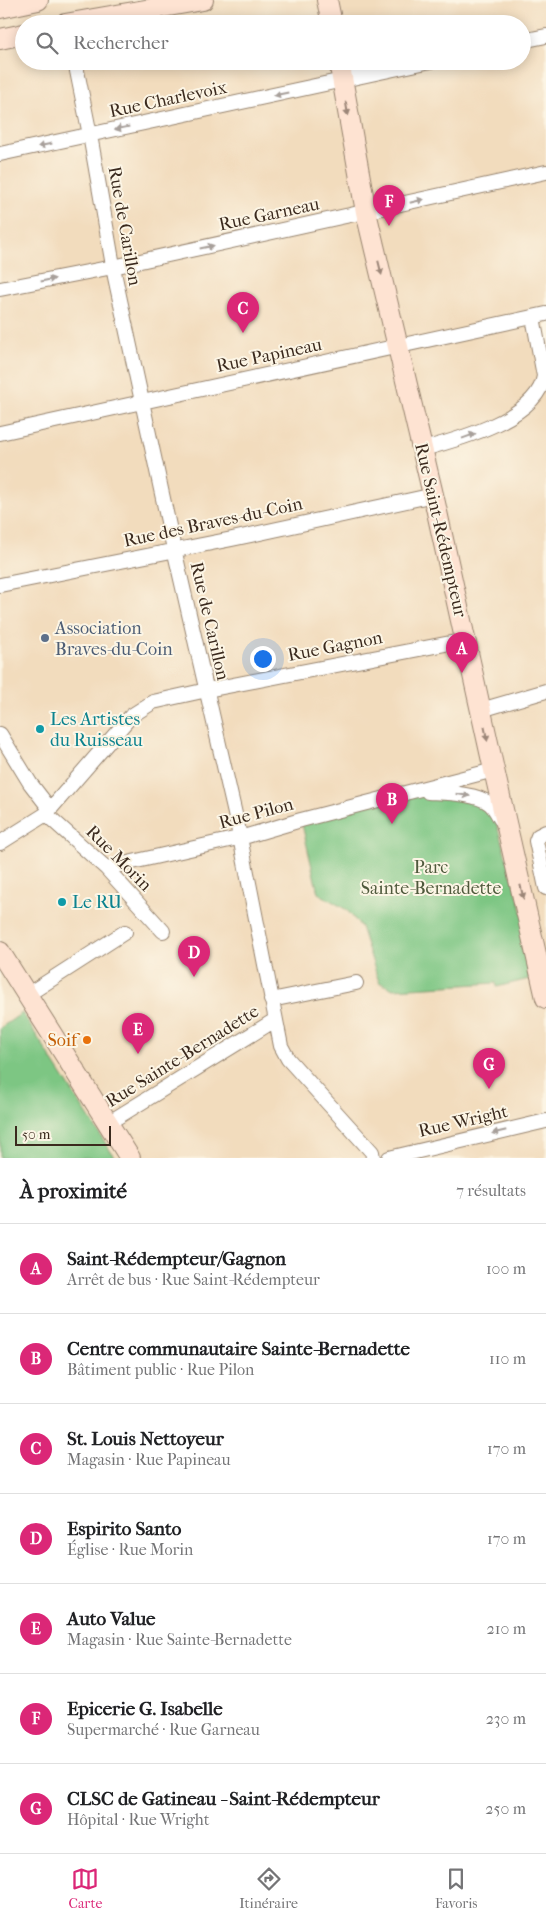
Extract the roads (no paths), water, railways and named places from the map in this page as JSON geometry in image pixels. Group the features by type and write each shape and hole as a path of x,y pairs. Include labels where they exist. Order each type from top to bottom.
{"main road":[{"path":"0,8 38,0"},
{"path":"117,15 203,0"},
{"path":"327,0 330,15"},
{"path":"0,39 15,36"},
{"name":"Rue Saint-Rédempteur","path":"340,70 366,212 434,494 508,834 545,985"},
{"path":"0,952 130,1158"}],"street":[{"path":"531,39 546,36"},
{"name":"Rue de Carillon","path":"77,70 113,268 174,550 207,690 283,1052 372,1152 373,1158"},
{"name":"Rue Charlevoix","path":"0,154 392,70"},
{"name":"Rue Garneau","path":"0,289 113,268 546,172"},
{"path":"423,449 481,431 507,418 535,397 543,384 544,376 540,315"},
{"name":"Rue Papineau","path":"0,433 540,315"},
{"name":"Rue des Braves-du-Coin","path":"0,585 232,539 434,494"},
{"name":"Rue Gagnon","path":"0,843 48,812 131,716 153,702 466,640"},
{"path":"481,710 546,691"},
{"name":"Rue Morin","path":"0,734 48,812 106,868 163,931"},
{"name":"Rue Pilon","path":"106,868 239,838 494,770"},
{"name":"Rue Pilon","path":"415,791 466,795 484,800 491,805 508,834"},
{"path":"546,832 538,836 536,841 546,888"},
{"path":"27,995 125,932"},
{"name":"Rue Sainte-Bernadette","path":"272,1000 356,983"},
{"name":"Rue Sainte-Bernadette","path":"108,1123 275,1020"},
{"name":"Rue Wright","path":"389,1158 546,1121"}],"place":[{"name":"Epicerie G. Isabelle","path":"389,226"},
{"name":"St. Louis Nettoyeur","path":"243,333"},
{"name":"Association Braves-du-Coin","path":"45,638"},
{"name":"Saint-Rédempteur/Gagnon","path":"462,673"},
{"name":"Les Artistes du Ruisseau","path":"40,729"},
{"name":"Centre communautaire Sainte-Bernadette","path":"392,824"},
{"name":"Le RU","path":"62,902"},
{"name":"Espirito Santo","path":"194,977"},
{"name":"Soif","path":"87,1040"},
{"name":"Auto Value","path":"138,1054"},
{"name":"CLSC de Gatineau - Saint-Rédempteur","path":"489,1089"}],"park label":[{"name":"Parc Sainte-Bernadette","path":"431,878"}]}
